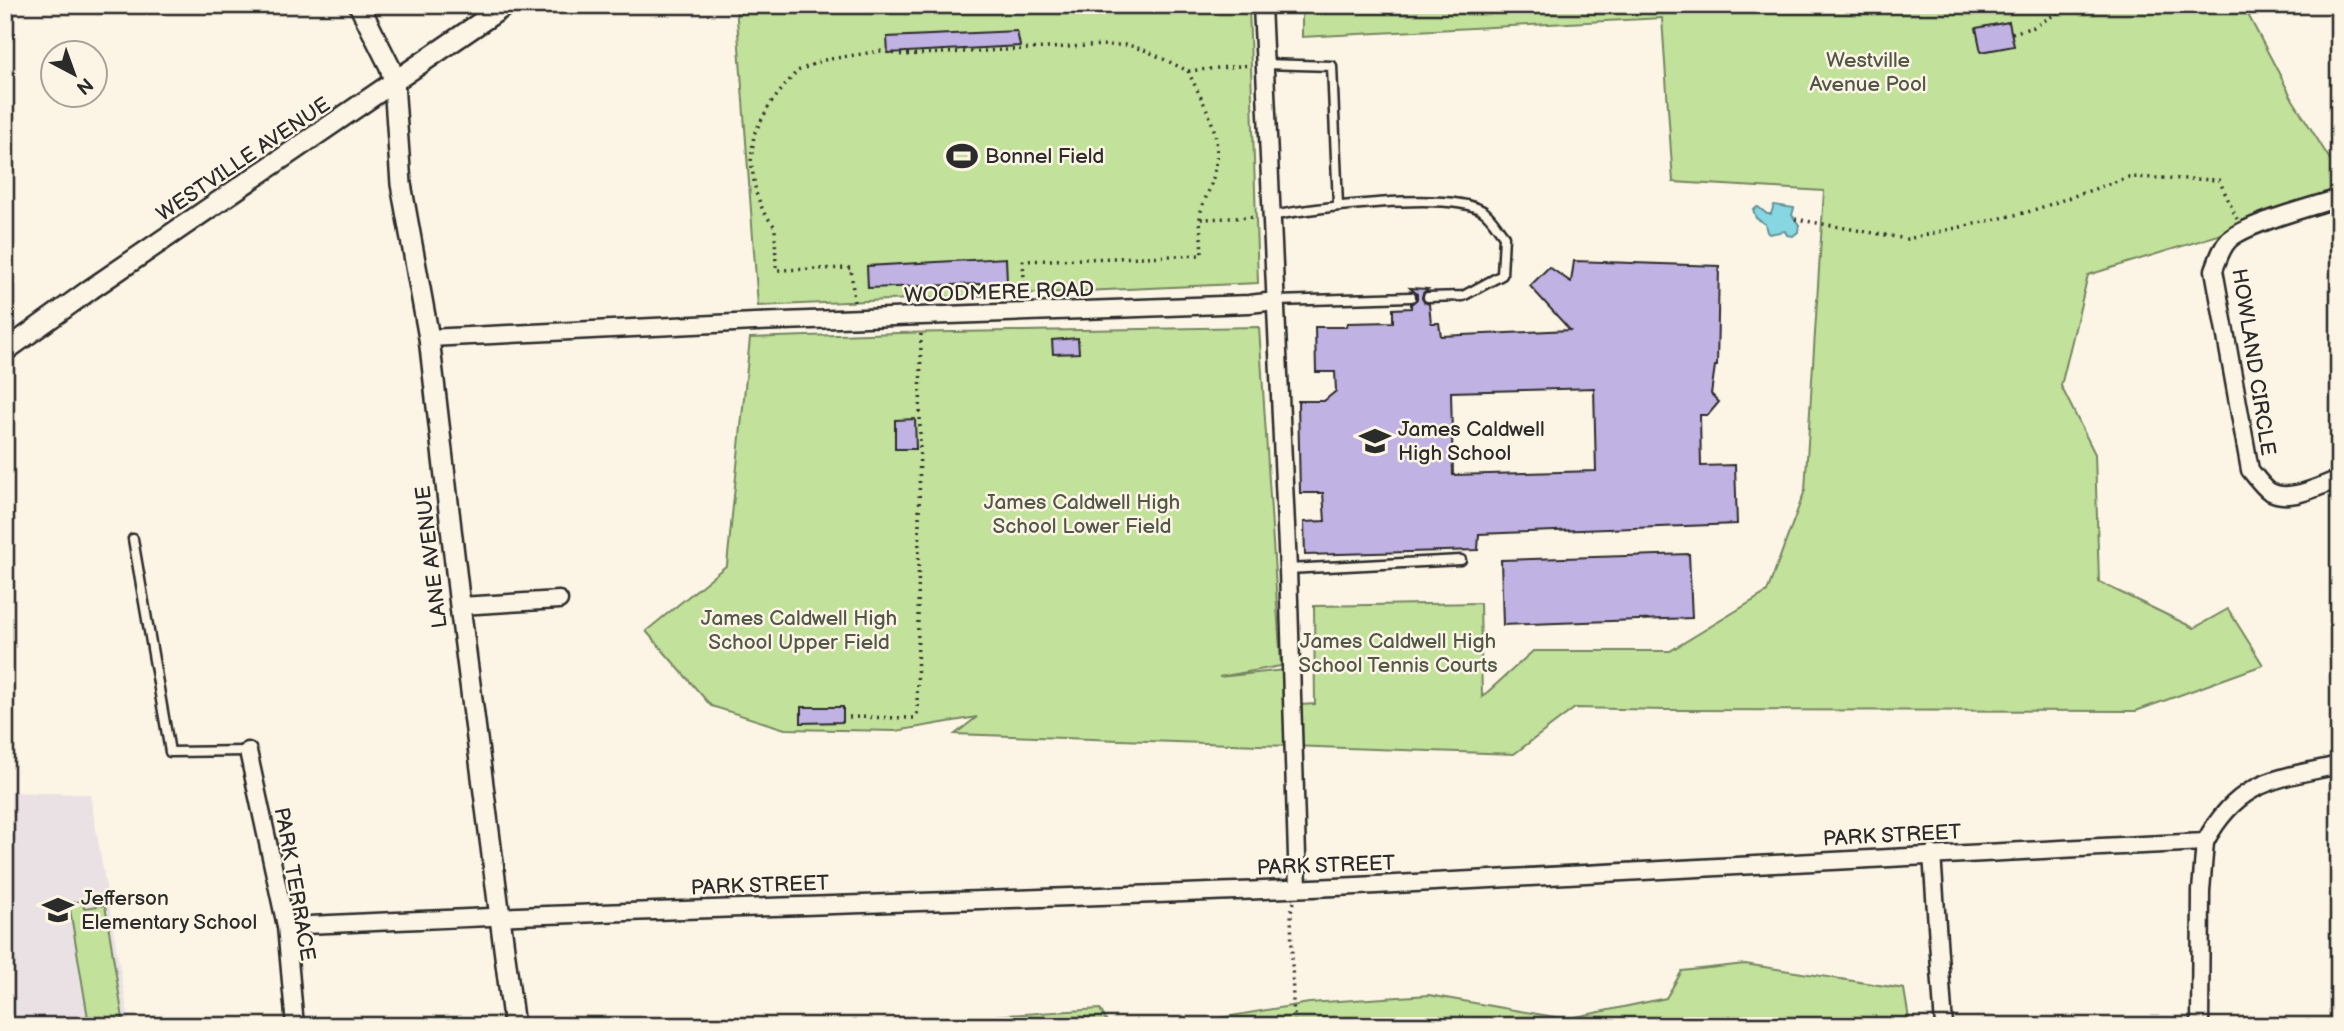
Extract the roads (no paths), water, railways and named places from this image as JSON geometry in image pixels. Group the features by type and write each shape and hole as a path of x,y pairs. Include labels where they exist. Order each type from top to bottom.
{"street":[{"name":"LANE AVENUE","path":"359,5 390,67 394,83 401,184 429,338 514,1026"},
{"name":"WESTVILLE AVENUE","path":"5,351 91,289 506,5"},
{"path":"1262,5 1288,569 1298,888"},
{"name":"HOWLAND CIRCLE","path":"2339,198 2242,230 2228,240 2214,270 2250,470 2268,490 2279,495 2291,495 2339,479"},
{"name":"WOODMERE ROAD","path":"429,338 1276,301"},
{"path":"460,606 559,600"},
{"name":"PARK TERRACE","path":"248,751 286,926 295,1026"},
{"path":"2200,1026 2201,891 2205,842 2223,812 2239,797 2258,786 2279,778 2339,765"},
{"name":"PARK STREET","path":"286,926 501,915 1298,888 2205,842"},
{"path":"1932,854 1944,1026"}],"lane":[{"path":"1264,64 1332,66 1338,205"},
{"path":"1272,216 1338,205 1444,201 1483,211 1504,236 1502,275 1463,296 1429,297"},
{"path":"1276,301 1411,297"},
{"path":"133,539 170,752 248,751"},
{"path":"1288,569 1461,560"}],"water":[{"path":"1774,205 1794,208 1792,215 1799,225 1798,232 1793,236 1787,235 1785,231 1769,234 1765,224 1756,218 1753,209 1758,207 1771,214"}],"place":[{"name":"Bonnel Field","path":"962,156"},
{"name":"James Caldwell High School","path":"1375,441"},
{"name":"Jefferson Elementary School","path":"58,910"}],"park label":[{"name":"Westville Avenue Pool","path":"1868,72"},
{"name":"James Caldwell High School Lower Field","path":"1082,514"},
{"name":"James Caldwell High School Upper Field","path":"799,630"},
{"name":"James Caldwell High School Tennis Courts","path":"1398,653"}]}
